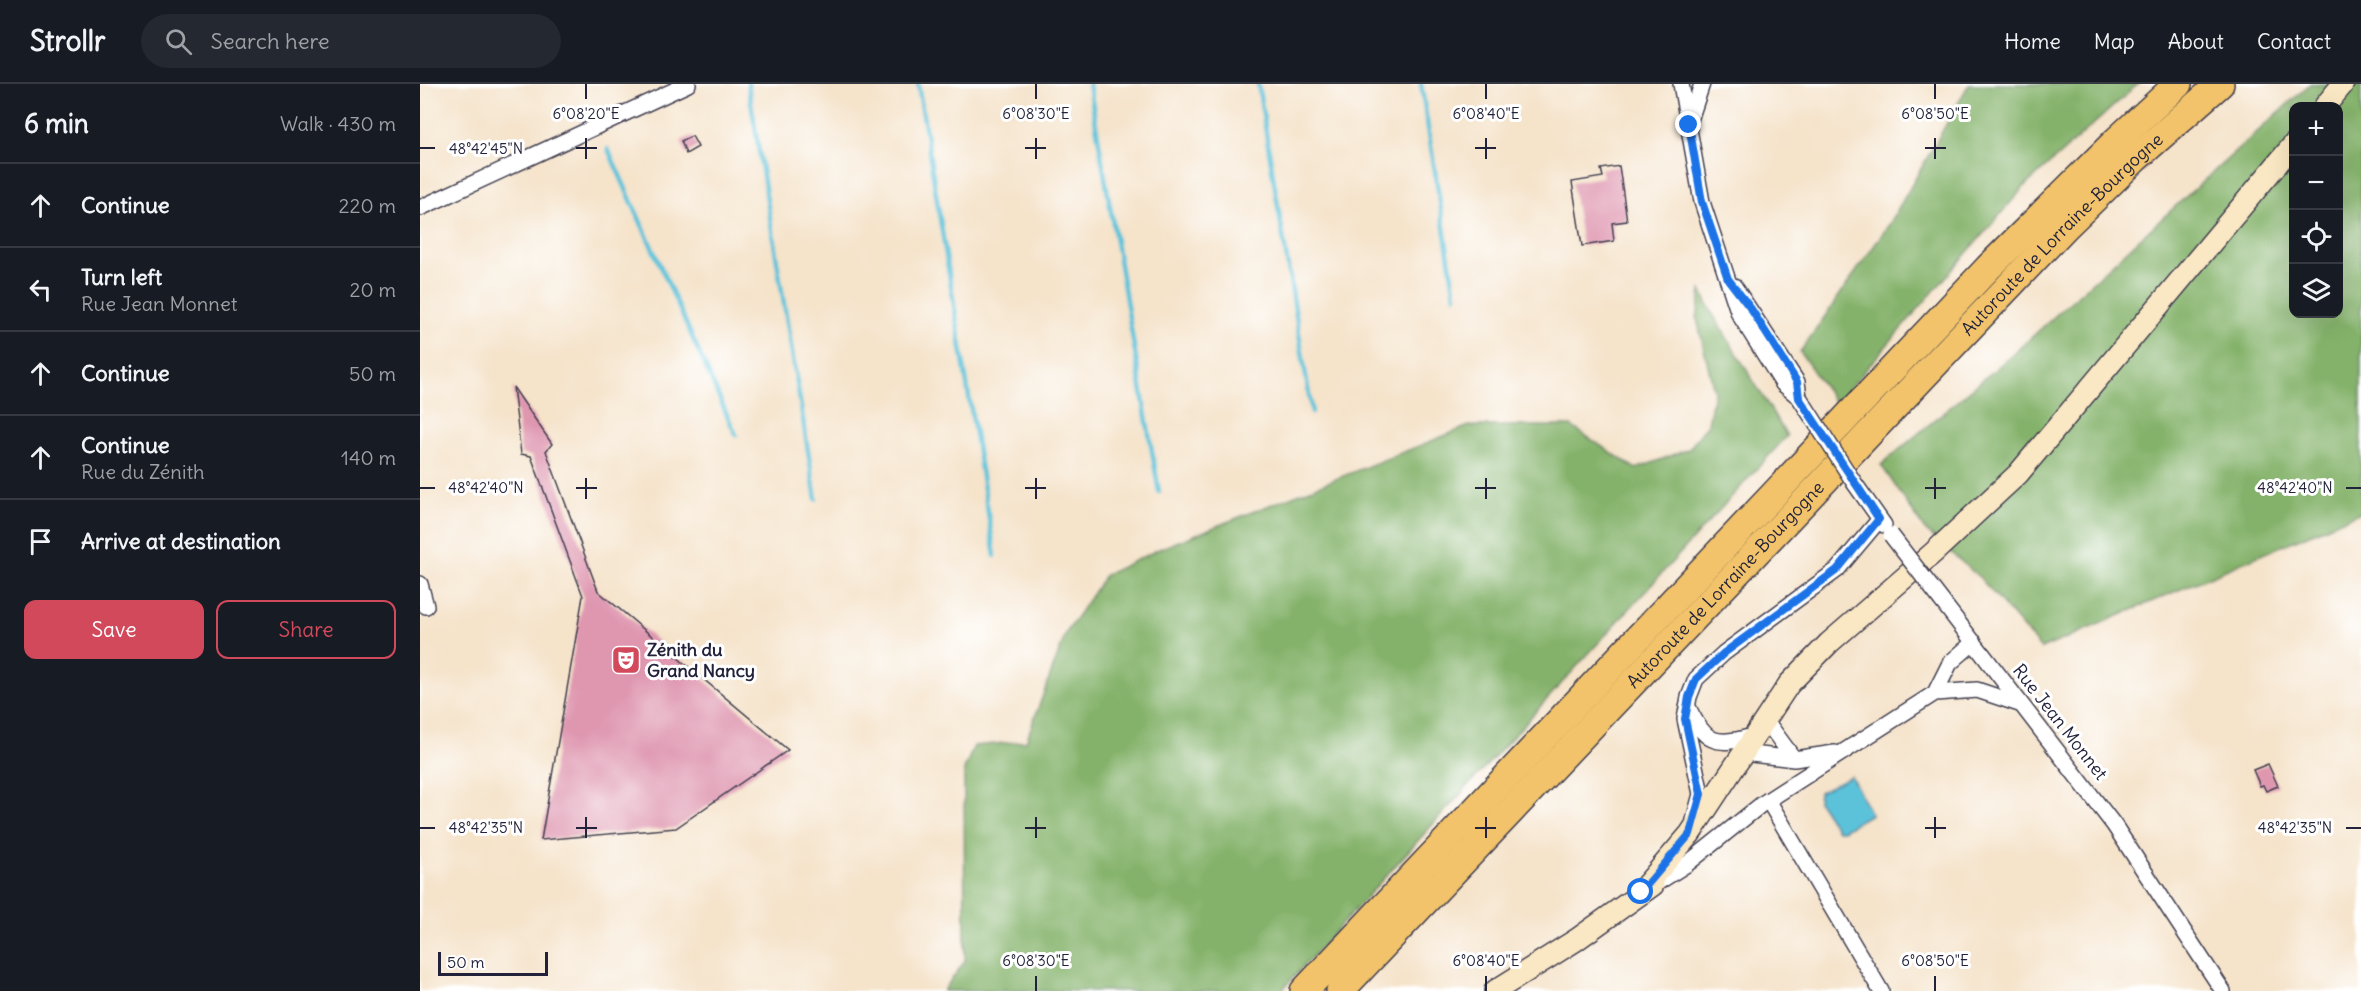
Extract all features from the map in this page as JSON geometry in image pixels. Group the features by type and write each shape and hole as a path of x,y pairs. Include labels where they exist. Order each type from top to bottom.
{"highway":[{"name":"Autoroute de Lorraine-Bourgogne","path":"1304,991 1988,268 2117,140 2178,84"},
{"name":"Autoroute de Lorraine-Bourgogne","path":"1340,991 2066,226 2135,159 2220,84"}],"street":[{"path":"420,208 688,84"},
{"name":"Rue Jean Monnet","path":"1681,84 1702,202 1739,314 1783,384 1799,398 1879,519 2114,825 2223,991"},
{"path":"1689,125 1702,84"},
{"path":"2328,102 2343,84"},
{"path":"1649,888 1718,812 1790,684 1818,654 2018,474 2289,150"},
{"path":"1690,834 1701,794 1686,729 1692,687 1710,663 1837,570 1879,519"},
{"path":"420,585 426,606"},
{"path":"1935,693 1950,663 1974,642"},
{"path":"1495,991 1576,940 1687,864 1768,800 1935,693 1977,690 2022,705"},
{"path":"1688,707 1695,722 1714,740 1729,743 1756,743 1794,759 1821,757 1850,748"},
{"path":"1756,743 1794,759"},
{"path":"1649,888 1756,743"},
{"path":"1768,800 1881,991"}],"green space":[{"path":"1969,84 2138,84 2024,187 1836,404 1800,352 1890,223"},
{"path":"2310,84 2361,84 2361,512 2041,649 1980,578 1925,530 1881,465 2012,355 2289,103 2289,318 2343,318 2343,102 2290,102"},
{"path":"1701,290 1712,313 1787,436 1281,991 943,991 965,961 964,770 974,746 1026,741 1066,633 1105,575 1159,549 1469,426 1571,426 1636,469 1689,449 1708,424 1714,391 1697,319"}],"water":[{"path":"1851,776 1871,814 1843,830 1837,830 1818,801 1819,792"}],"building":[{"path":"692,136 698,147 686,154 681,141"},
{"path":"1619,166 1627,221 1612,223 1614,241 1582,246 1572,182 1603,177 1601,169"},
{"name":"Zénith du Grand Nancy","path":"513,387 552,444 546,451 598,591 788,750 676,828 541,840 583,596 531,456 521,454"},
{"path":"2268,764 2278,786 2266,791 2263,785 2260,786 2253,770"}],"waterway":[{"path":"748,84 816,499"},
{"path":"918,84 995,556"},
{"path":"1089,84 1159,492"},
{"path":"1258,84 1312,413"},
{"path":"1421,84 1455,296"},
{"path":"608,149 736,435"}],"place":[{"name":"Zénith du Grand Nancy","path":"626,660"}],"route":[{"path":"1641,892 1690,834 1701,794 1685,719 1689,697 1696,679 1710,663 1837,570 1863,535 1879,519 1799,398 1797,382 1751,309 1728,279 1702,202 1689,125"}]}
